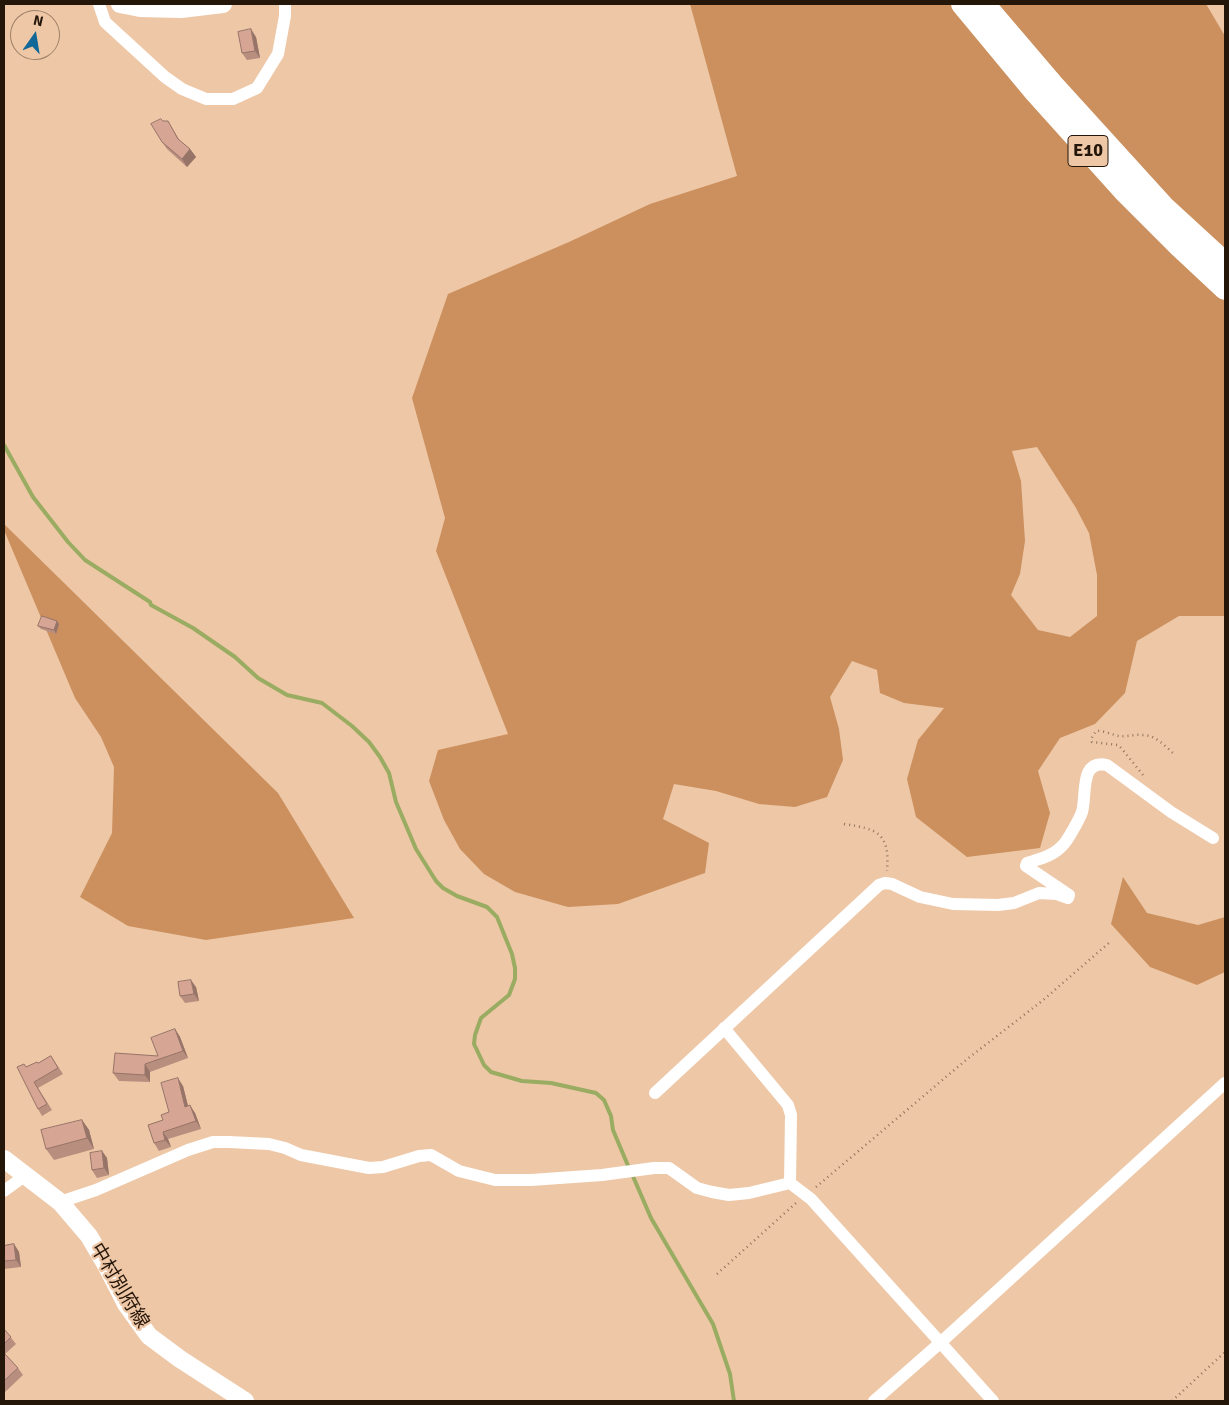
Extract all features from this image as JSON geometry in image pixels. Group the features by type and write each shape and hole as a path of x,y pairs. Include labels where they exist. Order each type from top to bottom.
{"highway":[{"name":"E10","path":"962,4 1035,92 1124,191 1178,246 1225,289"},
{"name":"E10","path":"984,4 1053,85 1163,206 1225,263"}],"main road":[{"path":"120,4 140,8 181,9 223,4"},
{"name":"中村別府線","path":"4,1159 60,1202 89,1236 126,1304 149,1336 180,1359 245,1401"}],"street":[{"path":"99,4 105,22 165,78 182,89 206,99 233,99 256,88 278,54 285,16 285,4"},
{"path":"655,1093 879,885 885,883 892,884 920,897 953,904 998,905 1014,903 1040,893 1057,894 1068,898 1069,895 1026,866 1027,863 1051,855 1063,846 1082,813 1085,781 1094,765 1107,765 1171,812 1213,838"},
{"path":"724,1028 788,1105 791,1115 790,1183"},
{"path":"874,1401 1225,1083"},
{"path":"60,1202 96,1190 188,1150 213,1142 269,1144 301,1155 369,1168 383,1167 419,1156 431,1155 459,1172 495,1180 531,1180 669,1168 697,1188 729,1195 749,1193 790,1183"},
{"path":"4,1191 26,1175"},
{"path":"790,1183 810,1199 993,1401"}],"path":[{"path":"1146,778 1118,745 1092,742 1091,739 1096,731 1123,737 1144,735 1154,738 1173,753"},
{"path":"844,824 877,832 886,843 887,872 879,885"},
{"path":"717,1274 806,1195 966,1060 1042,1001 1110,942"},
{"path":"1172,1401 1225,1352"}],"shaded area":[{"path":"690,4 1206,4 1225,36 1225,616 1179,616 1137,641 1125,693 1095,724 1060,738 1038,771 1050,813 1040,848 967,857 916,817 907,779 918,740 944,708 904,703 880,693 877,670 852,661 830,697 839,729 843,760 827,797 795,807 759,804 716,791 674,784 663,819 709,843 705,873 618,904 568,907 515,892 484,874 460,849 444,820 429,781 438,750 508,734 436,551 445,518 412,398 448,294 569,242 650,204 737,176","holes":["1037,447 1076,508 1089,533 1097,575 1097,616 1070,637 1038,630 1011,595 1020,574 1025,541 1021,481 1012,451"]},
{"path":"4,524 278,793 354,918 206,940 128,926 80,897 112,833 114,767 101,737 75,698 4,530"},
{"path":"1123,877 1147,913 1198,925 1225,917 1225,972 1197,985 1150,967 1111,924"}],"building":[{"path":"251,29 255,51 242,53 238,32"},
{"path":"161,119 168,121 178,139 190,149 182,159 162,142 151,124"},
{"path":"42,616 57,621 54,630 38,626"},
{"path":"191,980 194,994 180,996 178,982"},
{"path":"175,1029 183,1051 145,1064 145,1075 113,1073 115,1053 158,1056 151,1038"},
{"path":"51,1056 58,1068 34,1082 47,1104 38,1109 17,1067 24,1064 26,1067"},
{"path":"178,1078 185,1107 190,1105 196,1121 163,1132 165,1140 154,1143 148,1125 163,1120 161,1115 169,1112 161,1083"},
{"path":"82,1120 87,1138 46,1149 41,1130"},
{"path":"102,1151 104,1168 92,1170 90,1153"},
{"path":"14,1244 16,1260 4,1261 4,1246"},
{"path":"4,1329 11,1337 4,1344"},
{"path":"4,1353 18,1368 4,1381"}],"waterway":[{"path":"4,445 33,497 68,542 85,560 150,602 151,605 193,628 235,657 258,678 287,695 322,703 369,742 389,773 396,802 416,849 436,881 443,888 457,896 487,907 497,917 512,954 515,979 509,995 481,1018 475,1035 474,1044 484,1065 491,1072 522,1081 551,1083 596,1093 604,1100 611,1116 613,1130 629,1168"},
{"path":"632,1174 651,1218 713,1324 730,1374 734,1401"}]}
